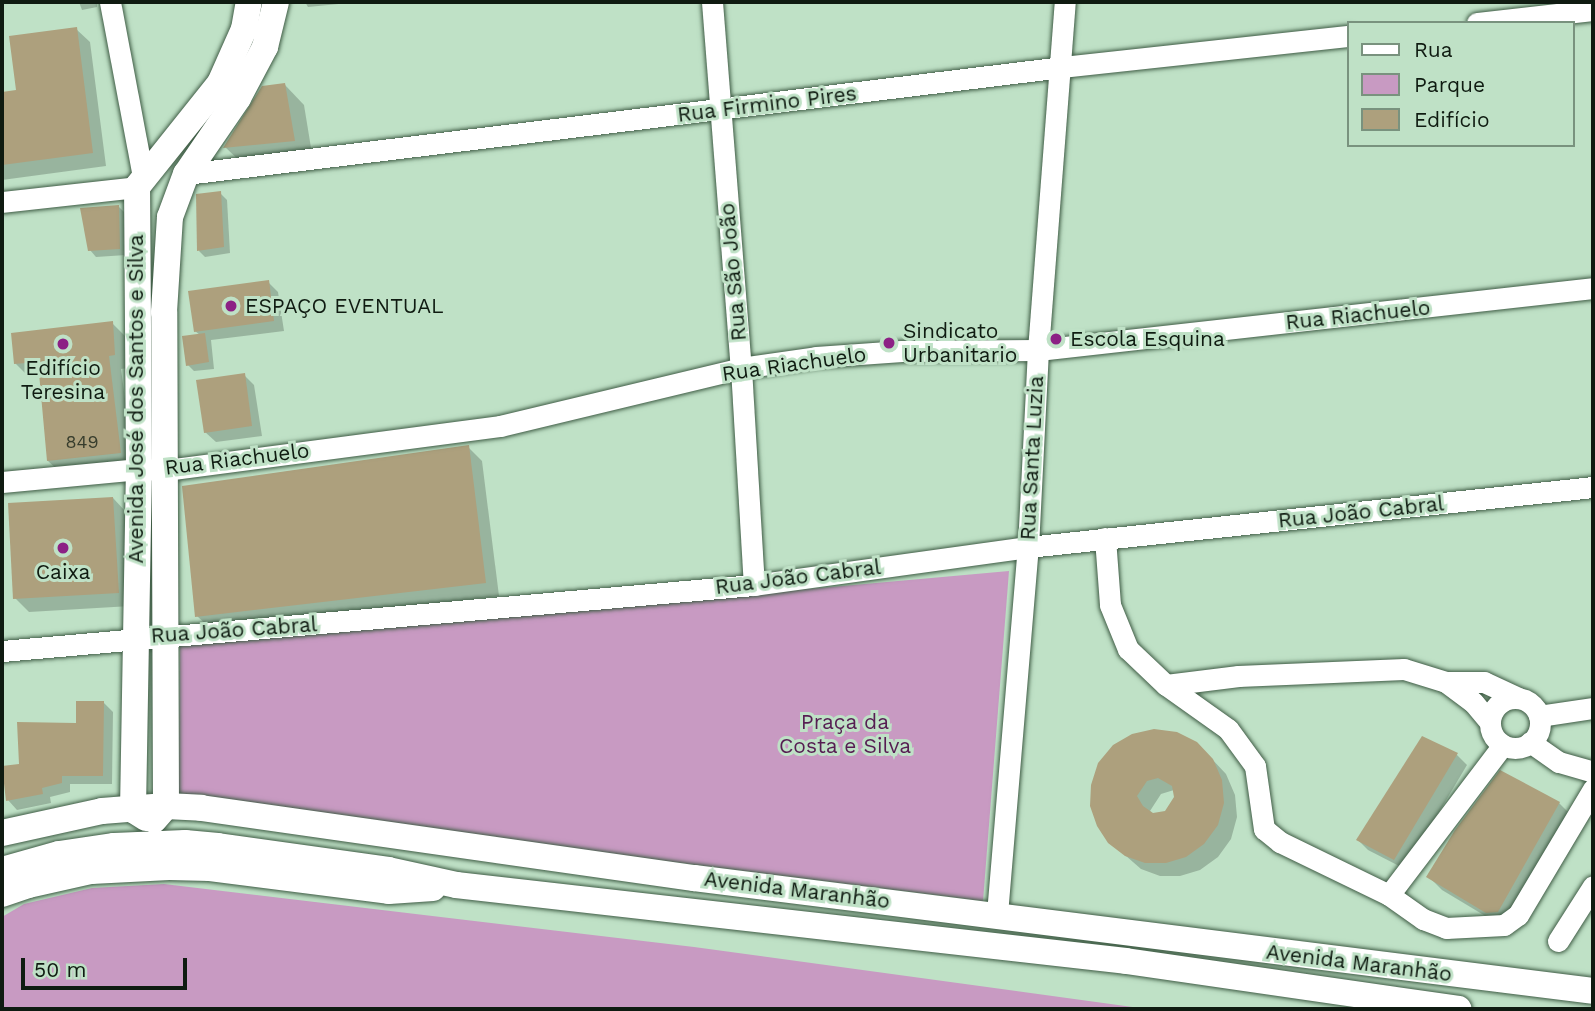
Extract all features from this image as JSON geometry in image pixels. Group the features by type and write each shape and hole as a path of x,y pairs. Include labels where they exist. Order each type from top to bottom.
{"main road":[{"path":"140,182 220,83 244,29 250,2"},
{"name":"Avenida José dos Santos e Silva","path":"150,813 166,637 166,258 170,217 186,174 238,98 265,47 276,2"},
{"name":"Avenida José dos Santos e Silva","path":"140,182 139,469 135,638 150,813"},
{"name":"Avenida Maranhão","path":"2,833 65,818 201,808 694,878 997,914 1344,962 1593,991"},
{"path":"132,845 150,813 185,843"},
{"name":"Avenida Maranhão","path":"2,870 59,854 132,845 185,843 388,870 456,885 1126,961 1459,1009"},
{"path":"2,894 28,885 91,871 210,868 389,891 456,885"}],"street":[{"path":"2,202 140,182 110,2"},
{"name":"Rua São João","path":"712,2 741,368 754,585"},
{"name":"Rua Santa Luzia","path":"997,914 1027,547 1038,350 1065,2"},
{"path":"1495,21 1593,10"},
{"name":"Rua Firmino Pires","path":"186,174 1062,67 1346,36"},
{"name":"Rua Riachuelo","path":"2,482 139,469 166,470 500,426 741,368 860,353 1038,350 1593,288"},
{"name":"Rua João Cabral","path":"2,651 754,585 1027,547 1593,487"},
{"path":"1105,538 1110,605 1128,649 1166,685 1228,729 1255,766 1264,829 1280,842 1389,895 1423,919 1446,928 1504,925 1518,915 1593,789"},
{"path":"1166,685 1238,676 1404,669 1446,682 1484,681 1528,701 1539,716 1536,735 1530,742 1512,748 1503,745 1491,732 1490,722 1499,703 1519,698"},
{"path":"1446,682 1473,702 1490,722"},
{"path":"1539,716 1593,708"},
{"path":"1530,742 1559,762 1593,772"},
{"path":"1389,895 1503,745"},
{"path":"1558,941 1593,886"}],"green space":[{"name":"Praça da Costa e Silva","path":"1009,571 983,901 179,800 180,646"},
{"path":"164,884 694,947 1147,1009 2,1009 2,917 24,904 92,888"}],"building":[{"path":"77,27 93,153 2,165 2,92 16,90 9,36"},
{"path":"285,83 295,141 223,148 262,86"},
{"path":"221,191 224,247 197,251 196,194"},
{"path":"119,205 120,249 88,251 80,208"},
{"name":"ESPAÇO EVENTUAL","path":"269,280 274,321 194,332 188,291"},
{"path":"113,321 115,355 109,356 121,453 47,461 38,362 14,364 11,333"},
{"path":"205,333 209,362 186,366 182,336"},
{"path":"245,373 252,426 204,433 196,380"},
{"path":"469,445 486,583 195,617 182,486"},
{"name":"Caixa","path":"113,497 119,593 13,599 8,503"},
{"path":"76,701 104,701 103,776 62,776 62,783 42,788 43,794 6,801 2,766 19,764 17,722 76,723"},
{"path":"1154,729 1177,732 1197,742 1213,759 1222,780 1224,803 1218,825 1204,844 1186,857 1166,863 1145,863 1125,856 1108,843 1097,826 1090,806 1091,785 1098,763 1113,745 1132,734","holes":["1158,778 1172,786 1174,797 1165,811 1153,813 1143,806 1137,796 1147,781"]},
{"path":"1422,736 1458,753 1394,860 1356,840"},
{"path":"1500,770 1560,802 1498,912 1486,913 1426,877 1455,830"}],"place":[{"name":"ESPAÇO EVENTUAL","path":"231,306"},
{"name":"Escola Esquina","path":"1056,339"},
{"name":"Sindicato Urbanitario","path":"889,343"},
{"name":"Edifício Teresina","path":"63,344"},
{"name":"Caixa","path":"63,548"}]}
